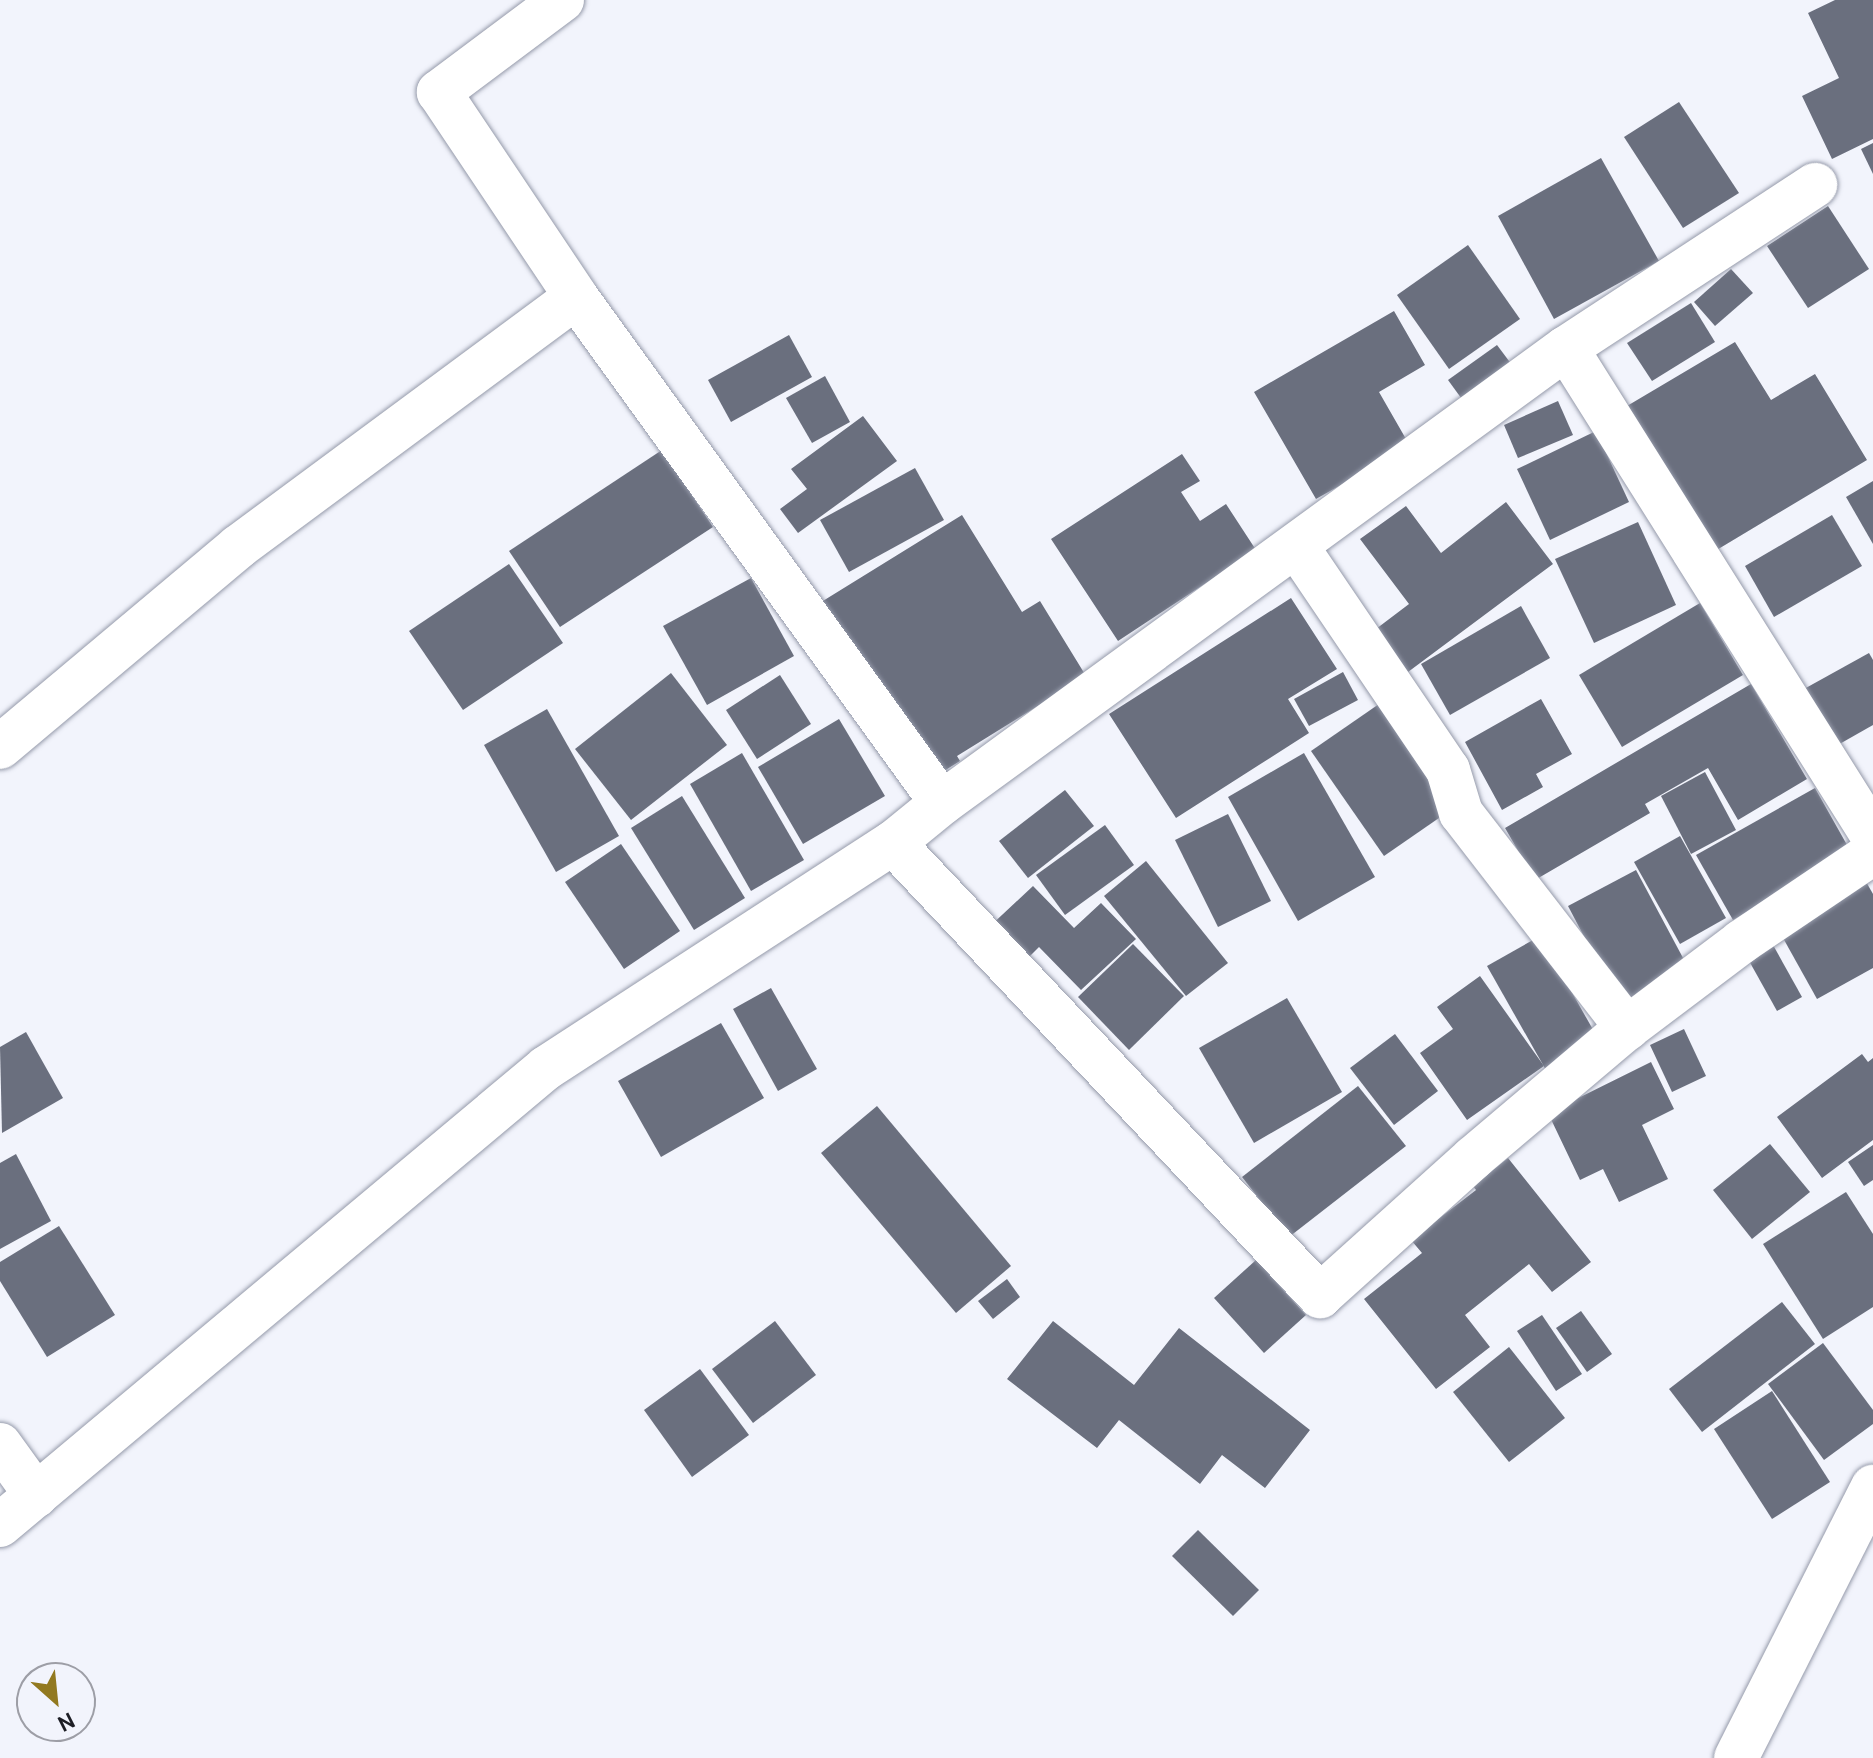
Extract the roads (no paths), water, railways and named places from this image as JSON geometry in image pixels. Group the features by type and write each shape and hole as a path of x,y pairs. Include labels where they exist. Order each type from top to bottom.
{"street":[{"path":"562,0 439,92 576,297 942,803"},
{"path":"0,1525 546,1068 893,843 942,803 1566,348 1815,185"},
{"path":"0,747 238,547 576,297"},
{"path":"1566,348 1873,836"},
{"path":"1297,547 1448,770 1461,813 1627,1028"},
{"path":"893,843 1320,1296 1473,1158 1627,1028 1741,942 1873,853"},
{"path":"0,1445 36,1495"},
{"path":"1736,1758 1873,1489"}]}
